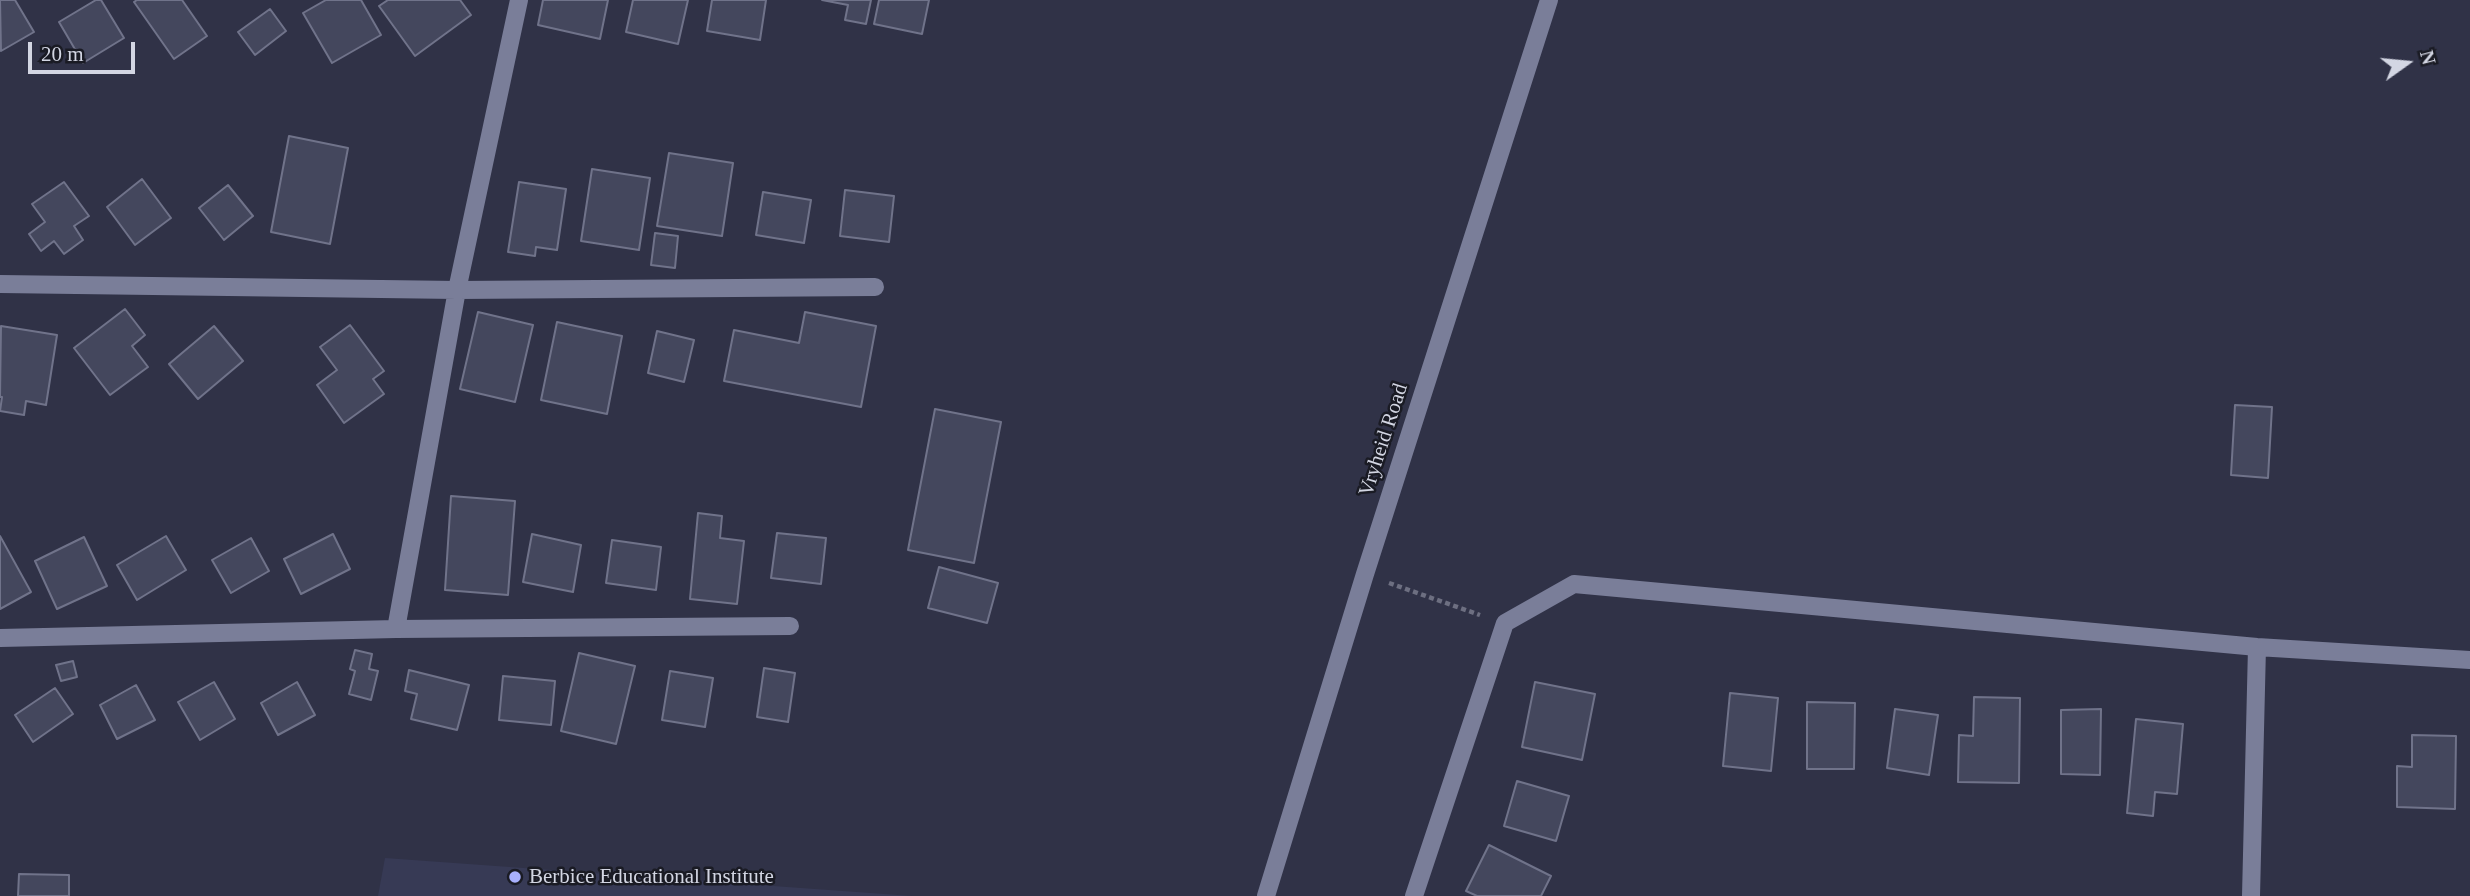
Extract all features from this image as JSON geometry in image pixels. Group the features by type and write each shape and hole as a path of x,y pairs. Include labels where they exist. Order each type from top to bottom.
{"street":[{"path":"396,629 457,290 519,0"},
{"name":"Vryheid Road","path":"1266,896 1365,574 1549,0"},
{"path":"0,285 457,290 875,287"},
{"path":"1414,896 1505,622 1574,584 2257,646 2470,660"},
{"path":"0,638 396,629 790,626"},
{"path":"2251,896 2257,646"}],"path":[{"path":"1410,591 1470,612"}],"shaded area":[{"name":"Berbice Educational Institute","path":"385,858 912,896 378,896"}],"building":[{"path":"0,0 15,0 34,32 1,51"},
{"path":"96,0 101,0 124,38 83,63 59,22"},
{"path":"182,0 207,36 174,59 134,2"},
{"path":"326,0 361,0 381,35 332,63 303,13"},
{"path":"388,0 460,0 471,15 415,56 379,6"},
{"path":"543,0 608,0 600,39 538,25"},
{"path":"633,0 688,0 678,44 626,32"},
{"path":"712,0 766,0 760,40 707,31"},
{"path":"822,0 871,0 866,24 845,20 848,5"},
{"path":"879,0 929,0 922,34 874,24"},
{"path":"270,9 286,31 255,55 238,32"},
{"path":"289,136 348,148 330,244 271,232"},
{"path":"669,153 733,163 722,236 657,226"},
{"path":"592,169 650,178 639,250 581,241"},
{"path":"142,179 171,218 135,245 107,207"},
{"path":"64,182 89,216 74,226 83,240 64,254 54,241 41,251 29,234 45,222 32,204"},
{"path":"519,182 566,189 557,250 536,247 535,256 508,252"},
{"path":"228,185 253,216 224,240 199,208"},
{"path":"845,190 894,196 889,242 840,236"},
{"path":"763,192 811,200 804,243 756,235"},
{"path":"655,233 678,236 675,268 651,265"},
{"path":"125,309 145,335 132,346 148,367 110,395 74,348"},
{"path":"478,312 533,325 515,402 460,389"},
{"path":"805,312 876,326 861,407 724,381 734,330 799,343"},
{"path":"557,322 622,336 607,414 541,400"},
{"path":"350,325 384,371 373,379 384,394 344,423 317,385 337,370 320,347"},
{"path":"1,326 57,335 46,405 26,401 24,415 0,411"},
{"path":"214,326 243,361 198,399 169,364"},
{"path":"657,331 694,340 684,382 648,373"},
{"path":"2235,405 2272,407 2268,478 2231,475"},
{"path":"935,409 1001,422 974,563 908,550"},
{"path":"451,496 515,501 508,595 445,590"},
{"path":"698,513 722,516 720,538 744,541 737,604 690,599"},
{"path":"777,533 826,538 821,584 771,578"},
{"path":"333,534 350,569 301,594 284,559"},
{"path":"532,534 581,545 573,592 523,582"},
{"path":"0,536 31,592 0,609"},
{"path":"166,536 186,570 137,600 117,565"},
{"path":"84,537 107,586 57,609 35,561"},
{"path":"251,538 269,571 231,593 212,560"},
{"path":"612,540 661,547 656,590 606,583"},
{"path":"939,567 998,583 987,623 928,608"},
{"path":"355,650 372,654 369,669 378,671 371,700 349,694 355,671 350,669"},
{"path":"579,653 635,666 616,744 561,731"},
{"path":"73,661 77,677 61,681 56,665"},
{"path":"764,668 795,673 788,722 757,717"},
{"path":"409,670 469,685 457,730 411,719 417,694 405,691"},
{"path":"670,671 713,678 705,727 662,720"},
{"path":"503,676 555,681 551,725 499,720"},
{"path":"214,682 235,719 200,740 178,702"},
{"path":"297,682 315,715 278,735 261,703"},
{"path":"1535,682 1595,694 1582,760 1522,747"},
{"path":"136,685 155,720 117,739 100,705"},
{"path":"55,688 73,714 33,742 15,715"},
{"path":"1730,693 1778,698 1771,771 1723,766"},
{"path":"1974,697 2020,698 2019,783 1958,782 1959,735 1973,736"},
{"path":"1807,702 1855,703 1854,769 1807,769"},
{"path":"1895,709 1938,715 1929,775 1887,768"},
{"path":"2101,709 2100,775 2061,774 2061,710"},
{"path":"2136,719 2183,724 2177,794 2155,792 2153,816 2127,813"},
{"path":"2412,735 2456,736 2455,809 2397,807 2397,766 2412,767"},
{"path":"1517,781 1569,796 1556,841 1504,826"},
{"path":"1489,845 1551,876 1541,896 1477,896 1466,891"},
{"path":"19,874 69,875 69,896 18,896"}],"place":[{"name":"Berbice Educational Institute","path":"515,877"}]}
